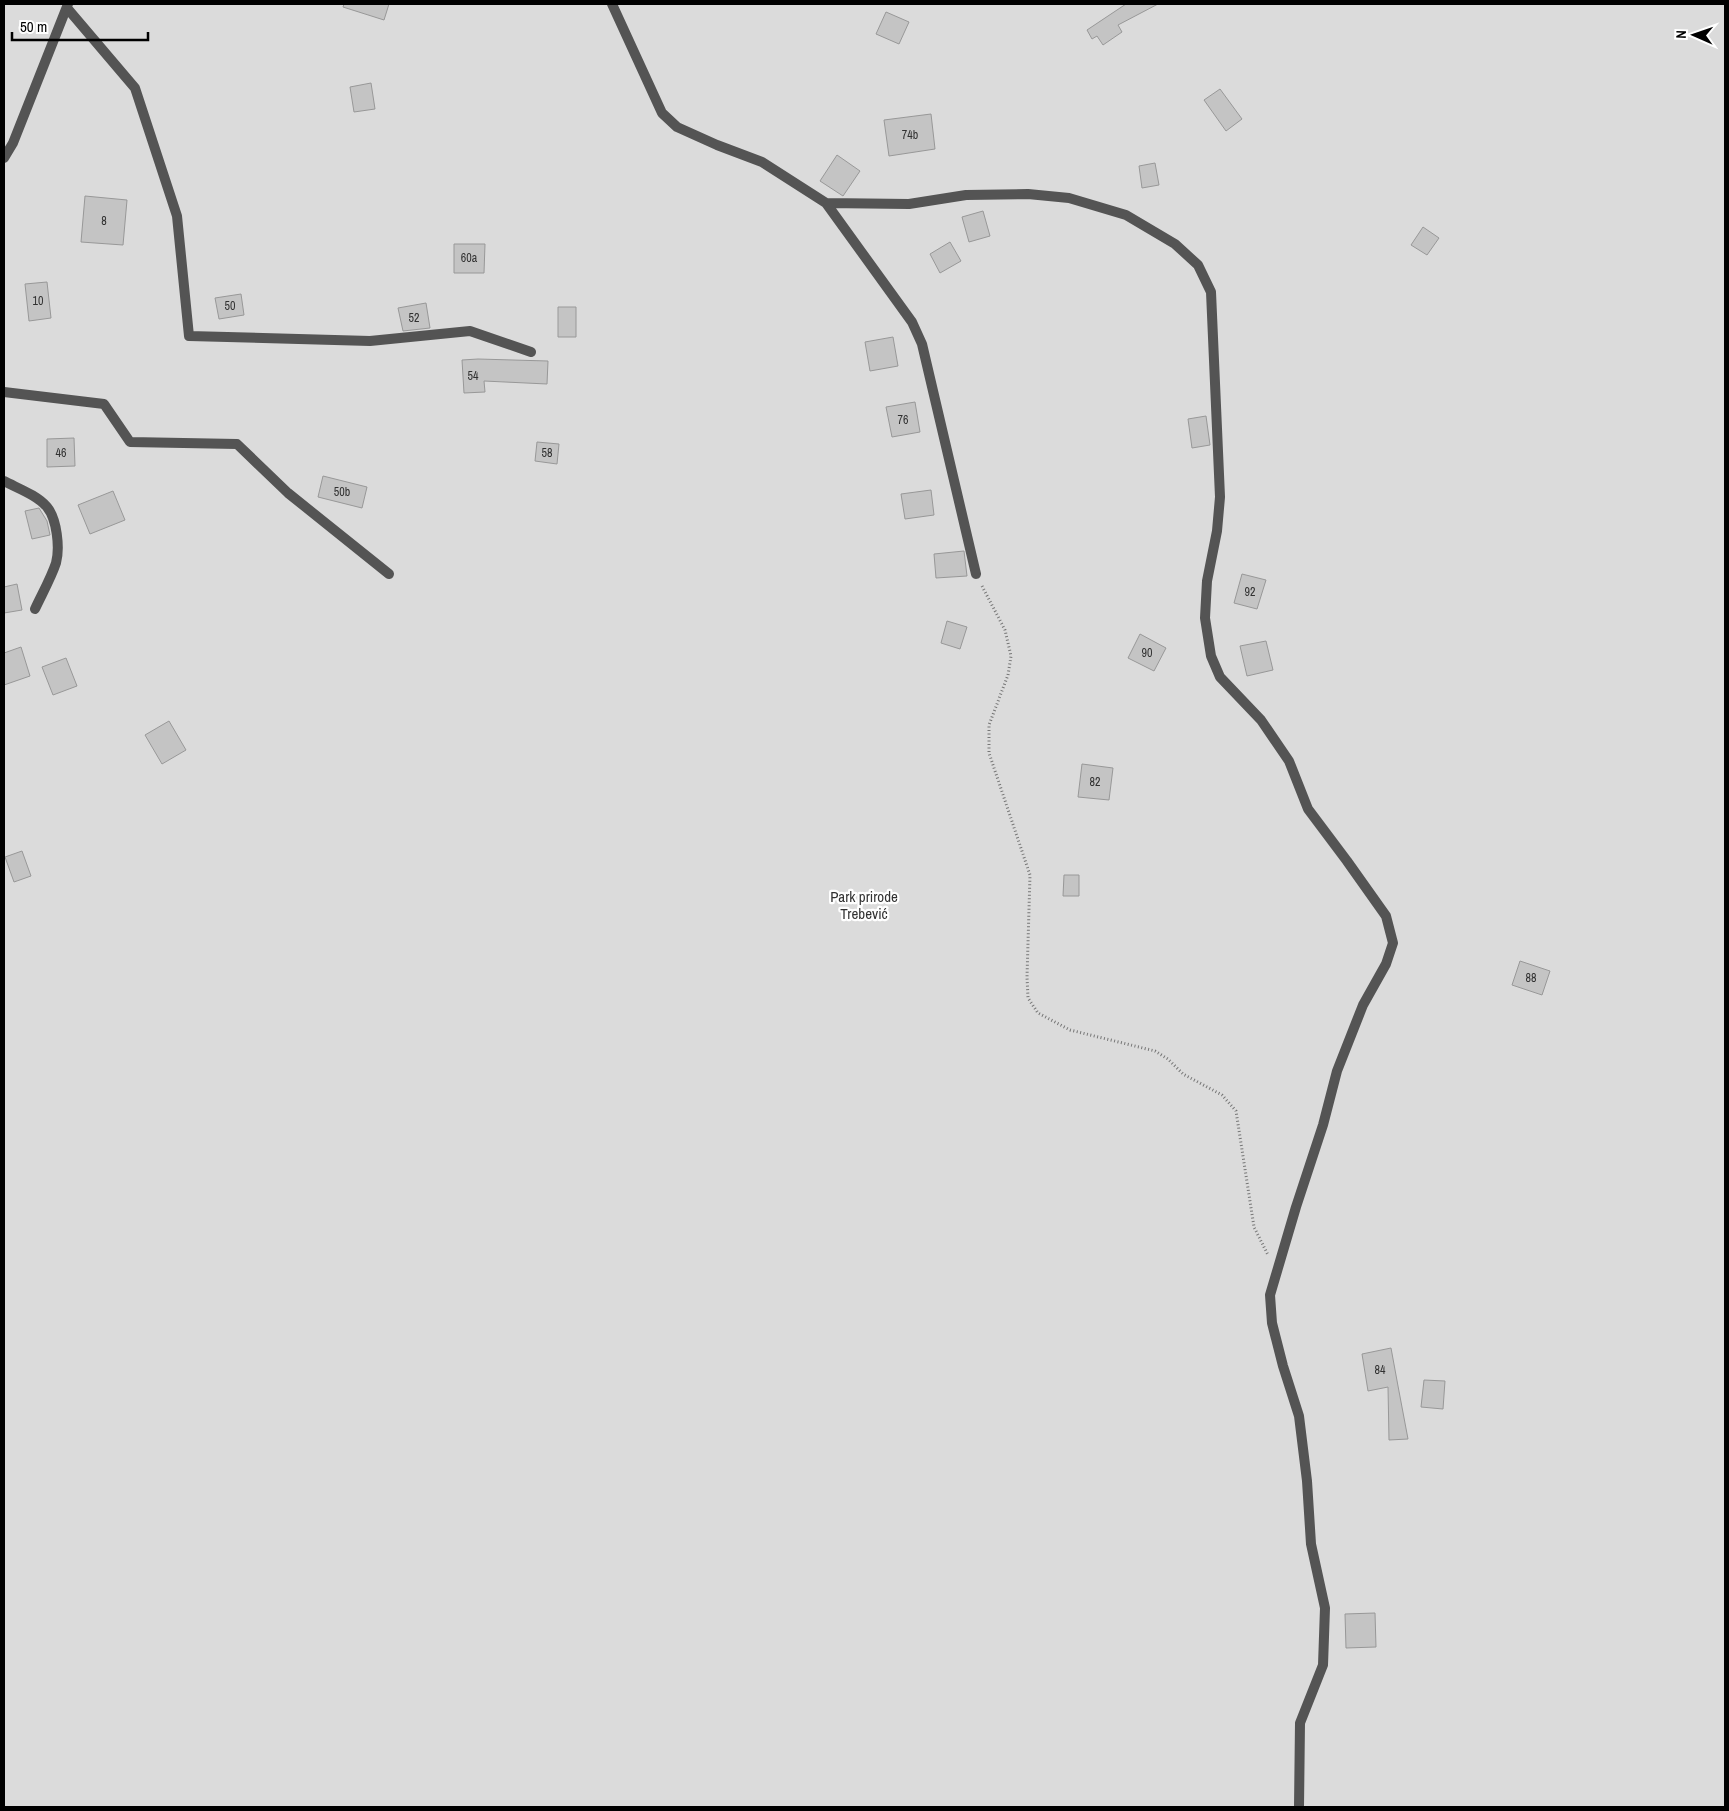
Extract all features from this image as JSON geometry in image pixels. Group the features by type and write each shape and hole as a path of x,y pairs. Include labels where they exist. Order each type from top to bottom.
{"street":[{"path":"612,4 662,113 677,127 716,145 762,162 826,203 912,322 922,344 976,574"},
{"path":"4,158 13,143 68,6 135,88 176,216 189,336 370,341 470,331 531,352"},
{"path":"826,203 909,204 984,194 1028,194 1069,198 1126,215 1175,244 1198,265 1211,292 1220,497 1218,531 1207,581 1205,618 1211,656 1220,677 1261,720 1289,761 1308,809 1386,916 1393,943 1386,964 1363,1005 1337,1071 1323,1125 1270,1295 1272,1323 1299,1416 1307,1481 1311,1544 1325,1608 1323,1665 1300,1723 1300,1807"},
{"path":"4,392 104,404 130,442 237,444 288,493 389,574"},
{"path":"4,481 37,498 53,516 57,536 56,561 35,609"}],"path":[{"path":"976,574 1005,630 1011,656 1008,675 990,725 989,754 1030,875 1028,998 1038,1012 1070,1030 1155,1050 1168,1059 1183,1074 1222,1094 1236,1111 1254,1227 1264,1249 1277,1268"}],"green space":[{"name":"Park prirode Trebević","path":"4,4 1725,4 1725,1807 4,1807"}],"building":[{"path":"344,4 389,4 384,20 343,7"},
{"path":"1126,4 1158,4 1118,25 1122,32 1103,45 1097,36 1092,39 1087,30"},
{"path":"886,12 909,22 899,44 876,34"},
{"path":"371,83 375,109 354,112 350,87"},
{"path":"1220,89 1242,119 1226,131 1204,100"},
{"path":"931,114 935,149 889,156 884,120"},
{"path":"837,155 860,171 843,196 820,181"},
{"path":"1155,163 1159,185 1142,188 1139,166"},
{"path":"85,196 127,200 123,245 81,242"},
{"path":"983,211 990,236 969,242 962,217"},
{"path":"1423,227 1439,238 1427,255 1411,245"},
{"path":"950,242 961,261 940,273 930,254"},
{"path":"454,244 485,244 484,273 454,273"},
{"path":"47,282 51,318 29,321 25,284"},
{"path":"241,294 244,315 219,319 215,298"},
{"path":"426,303 430,328 403,331 398,308"},
{"path":"558,307 576,307 576,337 558,337"},
{"path":"893,337 898,366 870,371 865,342"},
{"path":"462,360 548,361 547,384 484,381 485,392 464,393"},
{"path":"915,402 920,432 892,437 886,407"},
{"path":"1206,416 1210,445 1192,448 1188,419"},
{"path":"74,438 75,466 47,467 47,439"},
{"path":"537,442 559,444 557,464 535,461"},
{"path":"323,476 367,487 362,508 318,497"},
{"path":"931,490 934,515 905,519 901,494"},
{"path":"113,491 125,520 90,534 78,505"},
{"path":"39,508 47,521 50,535 32,539 25,511"},
{"path":"964,551 967,576 936,578 934,554"},
{"path":"1242,574 1266,580 1257,609 1234,603"},
{"path":"17,584 22,610 4,613 4,587"},
{"path":"947,621 967,627 960,649 941,643"},
{"path":"1140,634 1166,648 1154,671 1128,658"},
{"path":"1266,641 1273,670 1247,676 1240,646"},
{"path":"21,647 30,676 4,685 4,653"},
{"path":"66,658 77,686 53,695 42,667"},
{"path":"169,721 186,750 162,764 145,735"},
{"path":"1082,764 1113,768 1109,800 1078,797"},
{"path":"22,851 31,876 14,882 5,857"},
{"path":"1064,875 1079,875 1079,896 1063,896"},
{"path":"1520,961 1550,971 1542,995 1512,985"},
{"path":"1391,1348 1408,1439 1389,1440 1388,1387 1368,1391 1362,1354"},
{"path":"1424,1380 1445,1381 1443,1409 1421,1407"},
{"path":"1375,1613 1376,1647 1346,1648 1345,1614"}]}
